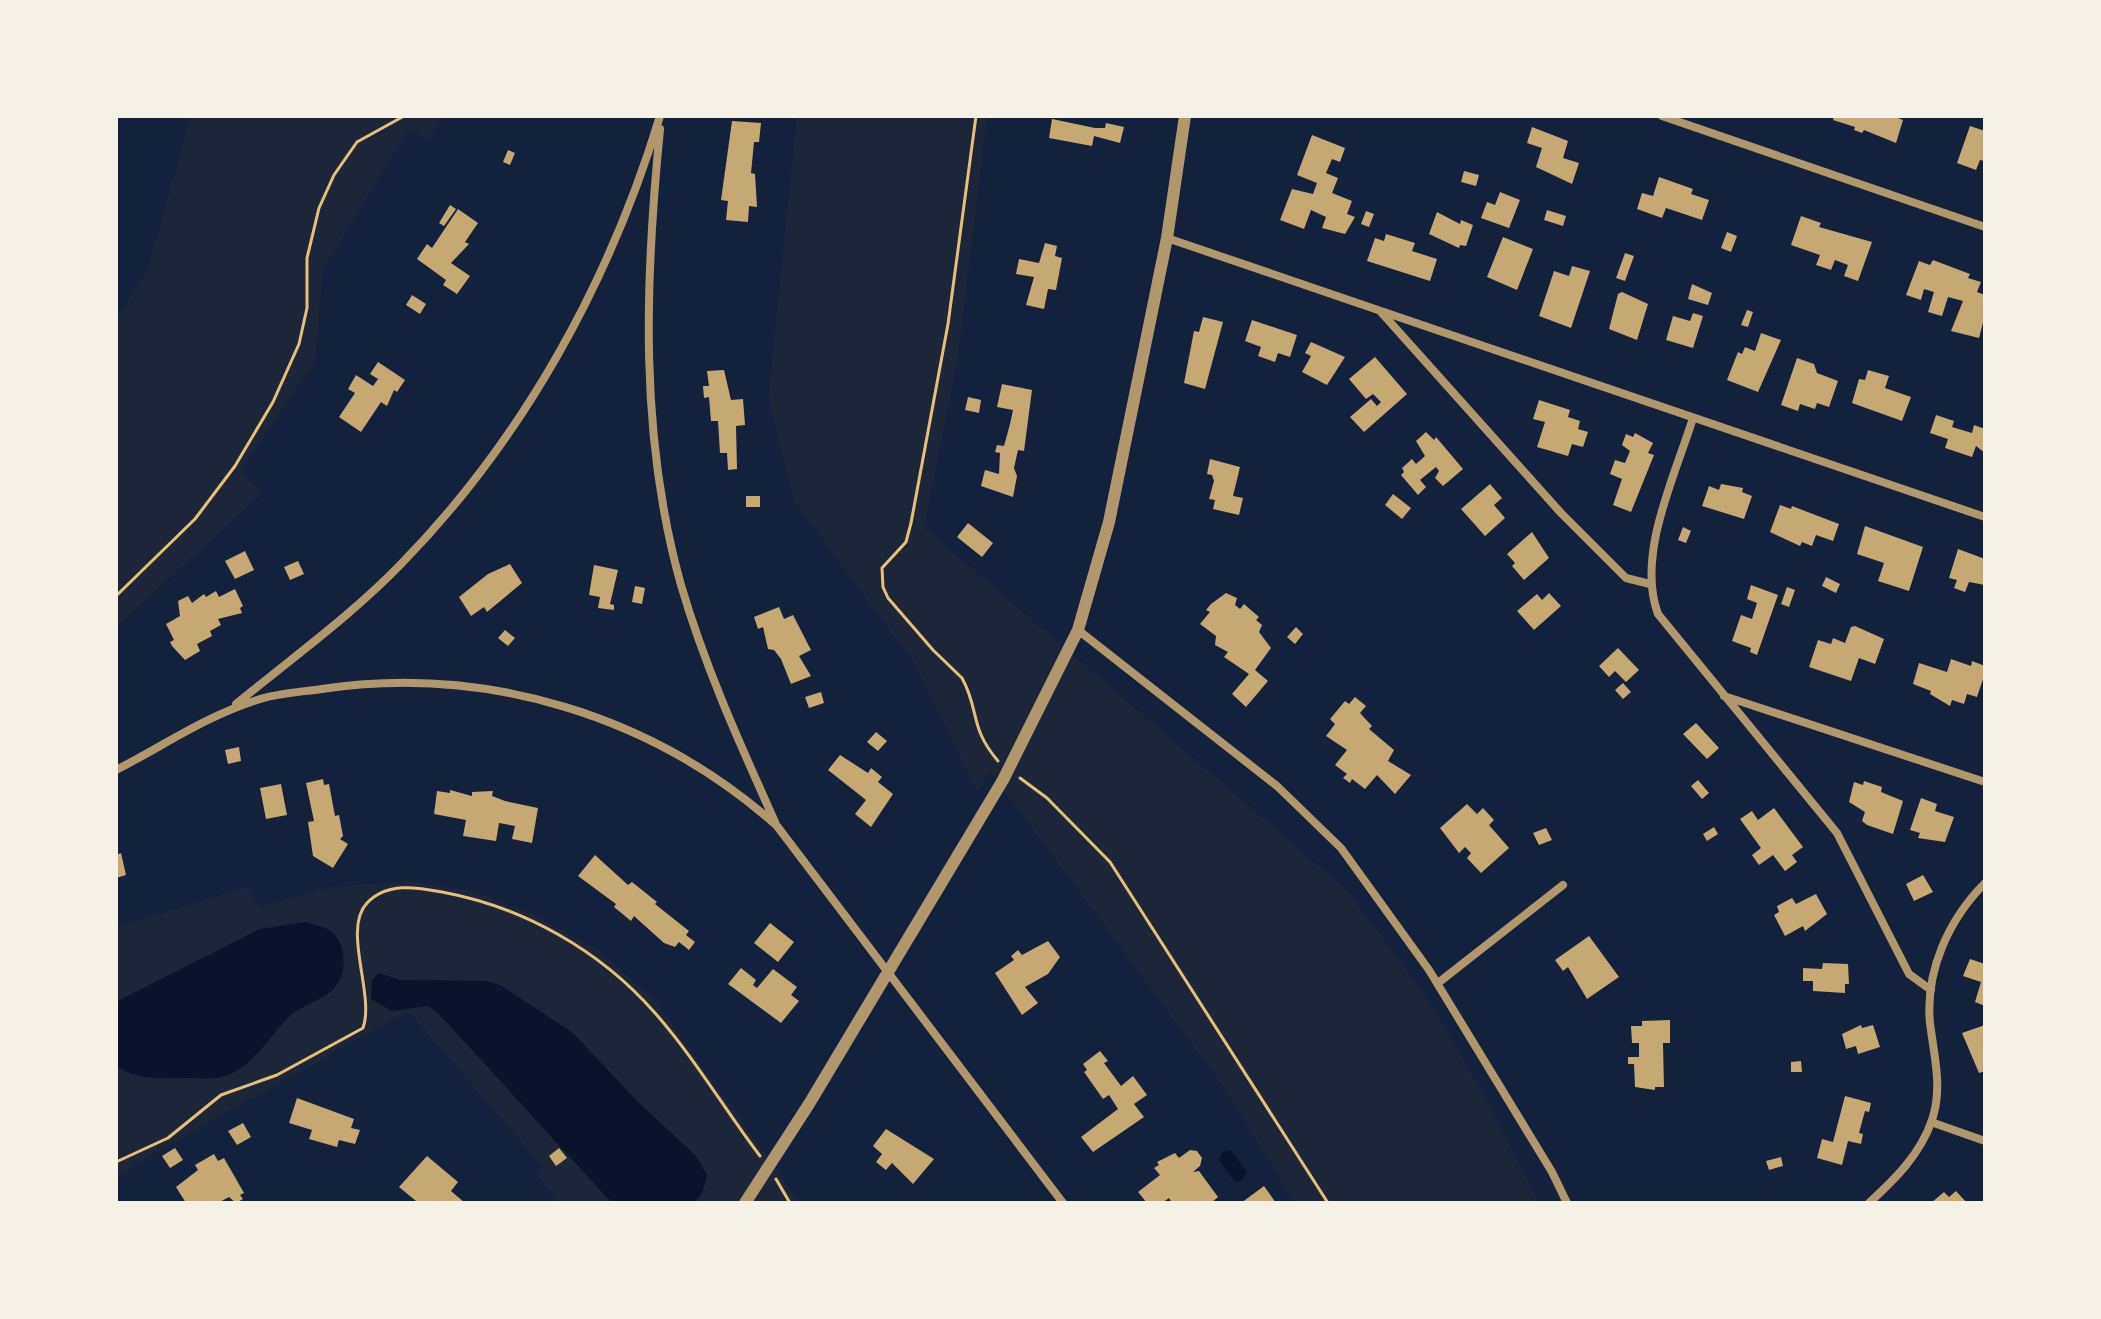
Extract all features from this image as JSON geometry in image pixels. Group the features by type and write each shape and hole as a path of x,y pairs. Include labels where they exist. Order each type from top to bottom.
{"street":[{"path":"229,710 402,563 482,468 530,399 587,303 637,190 661,116"},
{"path":"661,116 647,332 659,477 681,584 699,642 777,826"},
{"path":"745,1203 1003,780 1078,630 1109,522 1167,238 1185,116"},
{"path":"1662,116 1985,227"},
{"path":"1167,238 1985,517"},
{"path":"1380,311 1626,578 1650,584"},
{"path":"1693,418 1652,554 1650,584 1658,614 1837,833 1909,974 1931,990"},
{"path":"1078,630 1310,815 1369,883 1438,983 1567,1203"},
{"path":"116,770 229,710 261,698 372,681 451,683 530,697 586,712 648,741 742,795 777,826 1063,1203"},
{"path":"1724,696 1985,782"},
{"path":"1869,1203 1917,1152 1931,1122 1938,1093 1930,1020 1931,990 1946,938 1985,883"},
{"path":"1438,983 1563,885"},
{"path":"1931,1122 1985,1141"}],"path":[{"path":"116,596 195,519 251,440 273,402 299,344 307,308 310,238 329,186 357,142 404,116"},
{"path":"116,1162 168,1138 221,1095 277,1075 363,1028 367,1006 358,930 365,904 390,888 414,887 509,909 572,942 623,981 656,1014 769,1167 790,1203"}],"shaded area":[{"path":"191,116 442,116 429,140 408,130 323,270 315,362 241,470 262,494 116,627 116,320 147,271"},
{"path":"797,116 987,116 958,357 924,527 1349,892 1429,1001 1485,1097 1539,1203 1295,1203 1223,1086 990,771 977,792 914,663 794,501 768,400"},
{"path":"407,881 473,891 533,914 598,950 655,1000 800,1203 558,1203 537,1174 543,1167 408,1011 153,1154 116,1178 116,927 247,887 259,907 331,887"},
{"path":"306,922 324,927 339,941 344,964 340,980 326,995 290,1016 240,1069 217,1078 159,1078 137,1075 116,1066 116,1002 260,929"},
{"path":"379,973 400,980 488,981 502,986 573,1033 637,1101 696,1156 707,1175 703,1191 694,1203 612,1203 439,1014 428,1006 392,1011 371,999 372,980"},
{"path":"1231,1150 1247,1173 1240,1182 1235,1182 1219,1160 1223,1152"}],"building":[{"path":"1834,116 1893,116 1903,120 1896,143 1864,130 1862,133 1854,130 1855,127 1833,120"},
{"path":"1052,119 1095,128 1105,128 1106,123 1124,127 1120,143 1094,136 1092,146 1049,138"},
{"path":"732,121 761,123 759,142 754,142 751,173 755,174 757,207 749,206 748,222 726,220 728,201 721,200"},
{"path":"1970,126 1985,131 1985,161 1980,160 1976,170 1957,163"},
{"path":"1532,127 1568,141 1563,158 1579,163 1572,184 1536,167 1542,148 1527,143"},
{"path":"1312,135 1345,148 1340,162 1332,159 1326,173 1338,178 1332,193 1352,201 1347,214 1355,217 1345,234 1322,228 1326,217 1311,210 1304,229 1280,220 1292,189 1313,194 1317,183 1297,175"},
{"path":"508,150 515,153 510,165 503,162"},
{"path":"1464,171 1479,175 1476,186 1461,182"},
{"path":"1659,177 1693,189 1691,194 1709,200 1702,220 1666,208 1662,218 1637,209 1642,193 1653,196"},
{"path":"1500,192 1520,200 1509,228 1481,218 1487,202 1495,205"},
{"path":"450,205 456,209 444,226 439,223"},
{"path":"458,209 478,223 465,242 469,244 451,263 470,276 457,294 443,285 446,280 417,259 427,244 432,248"},
{"path":"1547,210 1566,216 1563,226 1544,220"},
{"path":"1366,211 1374,214 1369,227 1361,224"},
{"path":"1437,212 1460,224 1461,220 1473,225 1466,246 1460,245 1459,248 1429,234"},
{"path":"1801,216 1821,223 1819,227 1872,242 1858,281 1844,276 1848,265 1835,260 1831,270 1816,265 1820,255 1791,245"},
{"path":"1727,232 1737,236 1731,252 1721,248"},
{"path":"1386,234 1415,243 1412,251 1437,259 1430,281 1367,261 1375,238 1384,241"},
{"path":"1503,237 1533,249 1517,290 1487,277"},
{"path":"1045,243 1057,246 1055,256 1062,258 1056,290 1048,289 1044,309 1026,305 1034,277 1016,274 1019,259 1039,263"},
{"path":"1625,253 1634,256 1625,281 1616,278"},
{"path":"1933,260 1970,274 1968,278 1981,282 1977,292 1985,295 1985,315 1979,338 1951,331 1963,301 1948,297 1942,316 1928,312 1934,292 1924,289 1921,300 1906,295 1919,261 1930,265"},
{"path":"1572,266 1590,271 1571,328 1539,316 1554,271 1569,276"},
{"path":"1692,284 1712,293 1708,305 1688,299"},
{"path":"1622,292 1648,304 1637,340 1609,329 1618,294"},
{"path":"412,295 426,304 420,314 406,305"},
{"path":"1747,310 1753,312 1748,327 1741,325"},
{"path":"1693,313 1703,316 1693,348 1666,340 1673,316 1690,321"},
{"path":"1203,317 1223,322 1205,389 1184,383 1194,331 1199,332"},
{"path":"1252,320 1297,335 1290,357 1278,353 1275,362 1258,356 1261,347 1245,341"},
{"path":"1761,333 1781,340 1758,392 1727,380 1738,352 1742,354 1745,347 1755,351"},
{"path":"1311,342 1345,357 1327,385 1302,372 1311,356 1305,353"},
{"path":"1375,357 1407,394 1364,432 1350,417 1371,399 1377,406 1381,402 1373,394 1366,399 1349,379"},
{"path":"1797,358 1814,364 1817,373 1838,381 1829,407 1817,403 1815,409 1800,404 1798,411 1781,405"},
{"path":"378,362 405,380 397,392 394,390 387,406 381,402 361,432 339,417 355,393 348,389 356,375 373,386 378,379 370,374"},
{"path":"724,370 731,400 743,399 745,425 736,426 737,469 728,470 727,453 720,453 718,421 711,421 709,397 704,398 703,386 709,386 707,371"},
{"path":"1868,370 1889,376 1885,388 1911,397 1902,421 1852,403 1859,379 1865,380"},
{"path":"1002,384 1032,390 1024,451 1018,450 1014,468 1017,476 1013,497 981,486 985,470 999,474 1000,453 995,452 997,445 1004,446 1013,410 997,407"},
{"path":"968,397 981,400 979,413 965,410"},
{"path":"1539,400 1570,410 1568,417 1580,421 1578,429 1588,432 1583,447 1572,444 1568,456 1537,447 1545,422 1533,419"},
{"path":"1936,415 1954,421 1952,427 1972,433 1974,425 1985,429 1985,453 1976,446 1972,457 1945,448 1948,439 1930,433"},
{"path":"1426,432 1434,440 1436,437 1463,469 1443,486 1435,478 1439,471 1436,467 1420,480 1426,487 1418,495 1401,475 1404,472 1402,468 1412,459 1416,464 1425,456 1416,441"},
{"path":"1635,433 1653,443 1648,453 1654,455 1631,512 1613,505 1622,479 1610,474 1615,460 1625,463 1630,451 1622,445 1626,434 1633,437"},
{"path":"1210,459 1240,467 1233,496 1243,498 1239,515 1213,509 1215,500 1209,499 1214,481 1212,475 1207,474"},
{"path":"1490,484 1502,498 1494,505 1505,518 1485,536 1461,509"},
{"path":"1721,484 1743,488 1742,492 1752,496 1744,519 1702,506 1709,486 1719,490"},
{"path":"1393,494 1411,508 1402,519 1385,505"},
{"path":"746,496 760,496 760,507 746,507"},
{"path":"1780,505 1791,509 1792,506 1839,524 1833,541 1816,535 1812,546 1802,542 1800,546 1770,532"},
{"path":"968,523 993,543 982,557 957,537"},
{"path":"1865,526 1923,547 1909,591 1878,581 1884,563 1857,554"},
{"path":"1683,527 1691,531 1686,543 1678,540"},
{"path":"1532,532 1549,558 1524,580 1507,554"},
{"path":"1958,549 1985,559 1985,585 1969,582 1965,592 1954,588 1957,580 1949,578"},
{"path":"245,551 254,570 235,579 225,561"},
{"path":"298,561 304,574 290,580 284,567"},
{"path":"510,564 522,583 487,612 484,607 471,616 459,597 488,574"},
{"path":"594,565 618,570 610,604 614,605 614,610 598,608 600,597 589,595"},
{"path":"1826,577 1840,584 1836,593 1822,586"},
{"path":"1751,585 1778,595 1757,655 1750,652 1751,648 1732,641 1741,615 1752,619 1757,603 1747,599"},
{"path":"635,586 645,588 642,604 632,602"},
{"path":"1787,587 1795,590 1789,607 1781,604"},
{"path":"235,589 243,606 240,608 242,613 218,619 221,625 210,631 212,636 197,644 200,651 185,660 172,646 170,642 174,640 166,624 180,616 178,601 188,596 192,603 204,594 206,597 216,591 219,597"},
{"path":"1226,593 1237,598 1235,605 1240,609 1244,604 1259,617 1256,620 1262,625 1259,632 1271,648 1255,670 1268,681 1246,707 1232,694 1249,674 1224,657 1228,652 1215,645 1216,636 1200,624 1210,612 1206,610 1211,604"},
{"path":"1549,593 1561,606 1534,630 1517,611 1537,594 1542,600"},
{"path":"779,607 784,619 793,615 811,650 799,656 811,676 791,684 781,659 774,650 768,649 763,627 758,629 754,617"},
{"path":"1296,627 1303,634 1295,644 1287,637"},
{"path":"1851,627 1884,639 1875,664 1859,658 1851,681 1809,667 1818,640 1831,644 1833,638 1845,643"},
{"path":"505,630 515,638 508,646 498,638"},
{"path":"1618,648 1639,670 1626,682 1615,671 1609,677 1599,666"},
{"path":"1951,659 1971,666 1972,661 1985,666 1985,673 1977,697 1967,694 1964,704 1952,700 1950,706 1930,694 1931,691 1913,684 1919,663 1947,672"},
{"path":"1623,683 1631,692 1623,699 1615,690"},
{"path":"821,692 824,703 809,708 805,697"},
{"path":"1355,697 1366,706 1360,713 1372,726 1369,729 1394,750 1388,761 1411,775 1395,794 1377,775 1365,789 1352,779 1350,783 1343,778 1347,774 1335,765 1347,750 1326,736 1335,724 1330,719 1345,701 1349,704"},
{"path":"1696,723 1719,748 1707,759 1683,734"},
{"path":"876,732 887,741 878,751 867,742"},
{"path":"239,747 241,761 228,764 225,750"},
{"path":"840,755 868,773 871,768 882,777 878,782 893,794 871,827 855,814 866,800 828,770"},
{"path":"323,779 324,785 329,784 335,816 339,815 343,836 340,839 348,844 333,868 313,856 308,822 314,821 306,783"},
{"path":"1698,780 1709,793 1702,799 1691,786"},
{"path":"1864,781 1882,787 1881,792 1903,801 1893,834 1867,825 1862,821 1865,812 1849,802 1854,782 1863,785"},
{"path":"281,784 287,815 266,819 260,788"},
{"path":"450,790 472,796 472,792 493,791 492,796 505,801 538,808 532,843 512,839 515,826 499,823 496,841 463,836 466,820 434,814 437,791 450,793"},
{"path":"1921,798 1937,804 1935,811 1954,817 1945,842 1918,838 1920,833 1910,830"},
{"path":"1467,804 1477,814 1483,808 1494,820 1489,825 1509,848 1481,873 1467,858 1471,853 1465,847 1459,853 1440,828"},
{"path":"1774,808 1803,847 1792,855 1797,862 1785,871 1773,855 1759,865 1752,855 1761,848 1740,819 1752,811 1758,820"},
{"path":"1714,827 1718,834 1707,841 1703,834"},
{"path":"1546,828 1552,840 1539,845 1533,833"},
{"path":"121,853 126,875 116,878 116,855"},
{"path":"595,855 628,885 632,882 689,931 686,935 695,942 689,950 679,942 675,947 664,943 634,916 631,921 614,907 616,904 578,876"},
{"path":"1923,875 1933,892 1914,901 1906,884"},
{"path":"1816,894 1827,914 1805,931 1803,926 1785,936 1774,915 1779,912 1777,906 1792,898 1796,904"},
{"path":"770,923 794,942 778,962 754,943"},
{"path":"1589,936 1619,977 1587,999 1568,967 1563,971 1555,960"},
{"path":"1048,941 1060,957 1048,974 1025,987 1038,1003 1022,1015 995,973 1014,960 1011,956 1018,950 1022,955"},
{"path":"1970,959 1985,964 1985,1006 1975,1002 1981,982 1963,976"},
{"path":"1823,963 1848,964 1849,984 1845,984 1845,993 1813,991 1813,981 1803,981 1803,968 1822,969"},
{"path":"741,968 756,980 753,985 757,988 773,969 797,987 791,995 799,1001 781,1023 728,984"},
{"path":"1670,1020 1670,1043 1663,1043 1664,1087 1655,1087 1655,1090 1635,1087 1634,1064 1628,1064 1628,1057 1639,1057 1639,1043 1632,1043 1631,1026 1642,1026 1642,1021"},
{"path":"1861,1025 1862,1028 1873,1025 1880,1047 1858,1054 1856,1046 1846,1049 1842,1034"},
{"path":"1985,1025 1985,1071 1979,1073 1962,1033"},
{"path":"1100,1051 1108,1061 1104,1063 1121,1086 1133,1076 1147,1095 1134,1104 1144,1117 1093,1152 1081,1137 1118,1109 1109,1095 1103,1099 1084,1072 1087,1070 1083,1064"},
{"path":"1801,1061 1802,1072 1791,1072 1791,1062"},
{"path":"1845,1096 1871,1103 1869,1112 1865,1111 1859,1133 1863,1134 1861,1144 1848,1141 1842,1165 1817,1158 1822,1139 1833,1142"},
{"path":"297,1098 354,1119 351,1128 360,1130 355,1144 339,1140 337,1147 309,1139 312,1130 289,1123"},
{"path":"243,1123 251,1137 237,1145 228,1131"},
{"path":"886,1129 934,1159 913,1184 892,1163 886,1170 876,1162 882,1154 873,1146"},
{"path":"175,1148 183,1160 170,1168 162,1156"},
{"path":"559,1148 567,1158 556,1166 549,1156"},
{"path":"1190,1150 1197,1151 1202,1158 1200,1166 1193,1172 1199,1171 1218,1197 1211,1203 1172,1203 1169,1198 1162,1203 1147,1203 1138,1192 1160,1175 1154,1168 1159,1165 1157,1162 1175,1153 1179,1158"},
{"path":"214,1154 218,1161 224,1158 244,1193 240,1195 243,1199 236,1203 229,1197 218,1203 186,1203 176,1187 198,1170 195,1165"},
{"path":"427,1156 458,1182 451,1191 465,1203 416,1201 399,1187"},
{"path":"1781,1157 1783,1166 1769,1170 1766,1161"},
{"path":"1264,1186 1276,1203 1241,1203"},
{"path":"1956,1191 1967,1203 1931,1203 1944,1192 1949,1197"}]}
